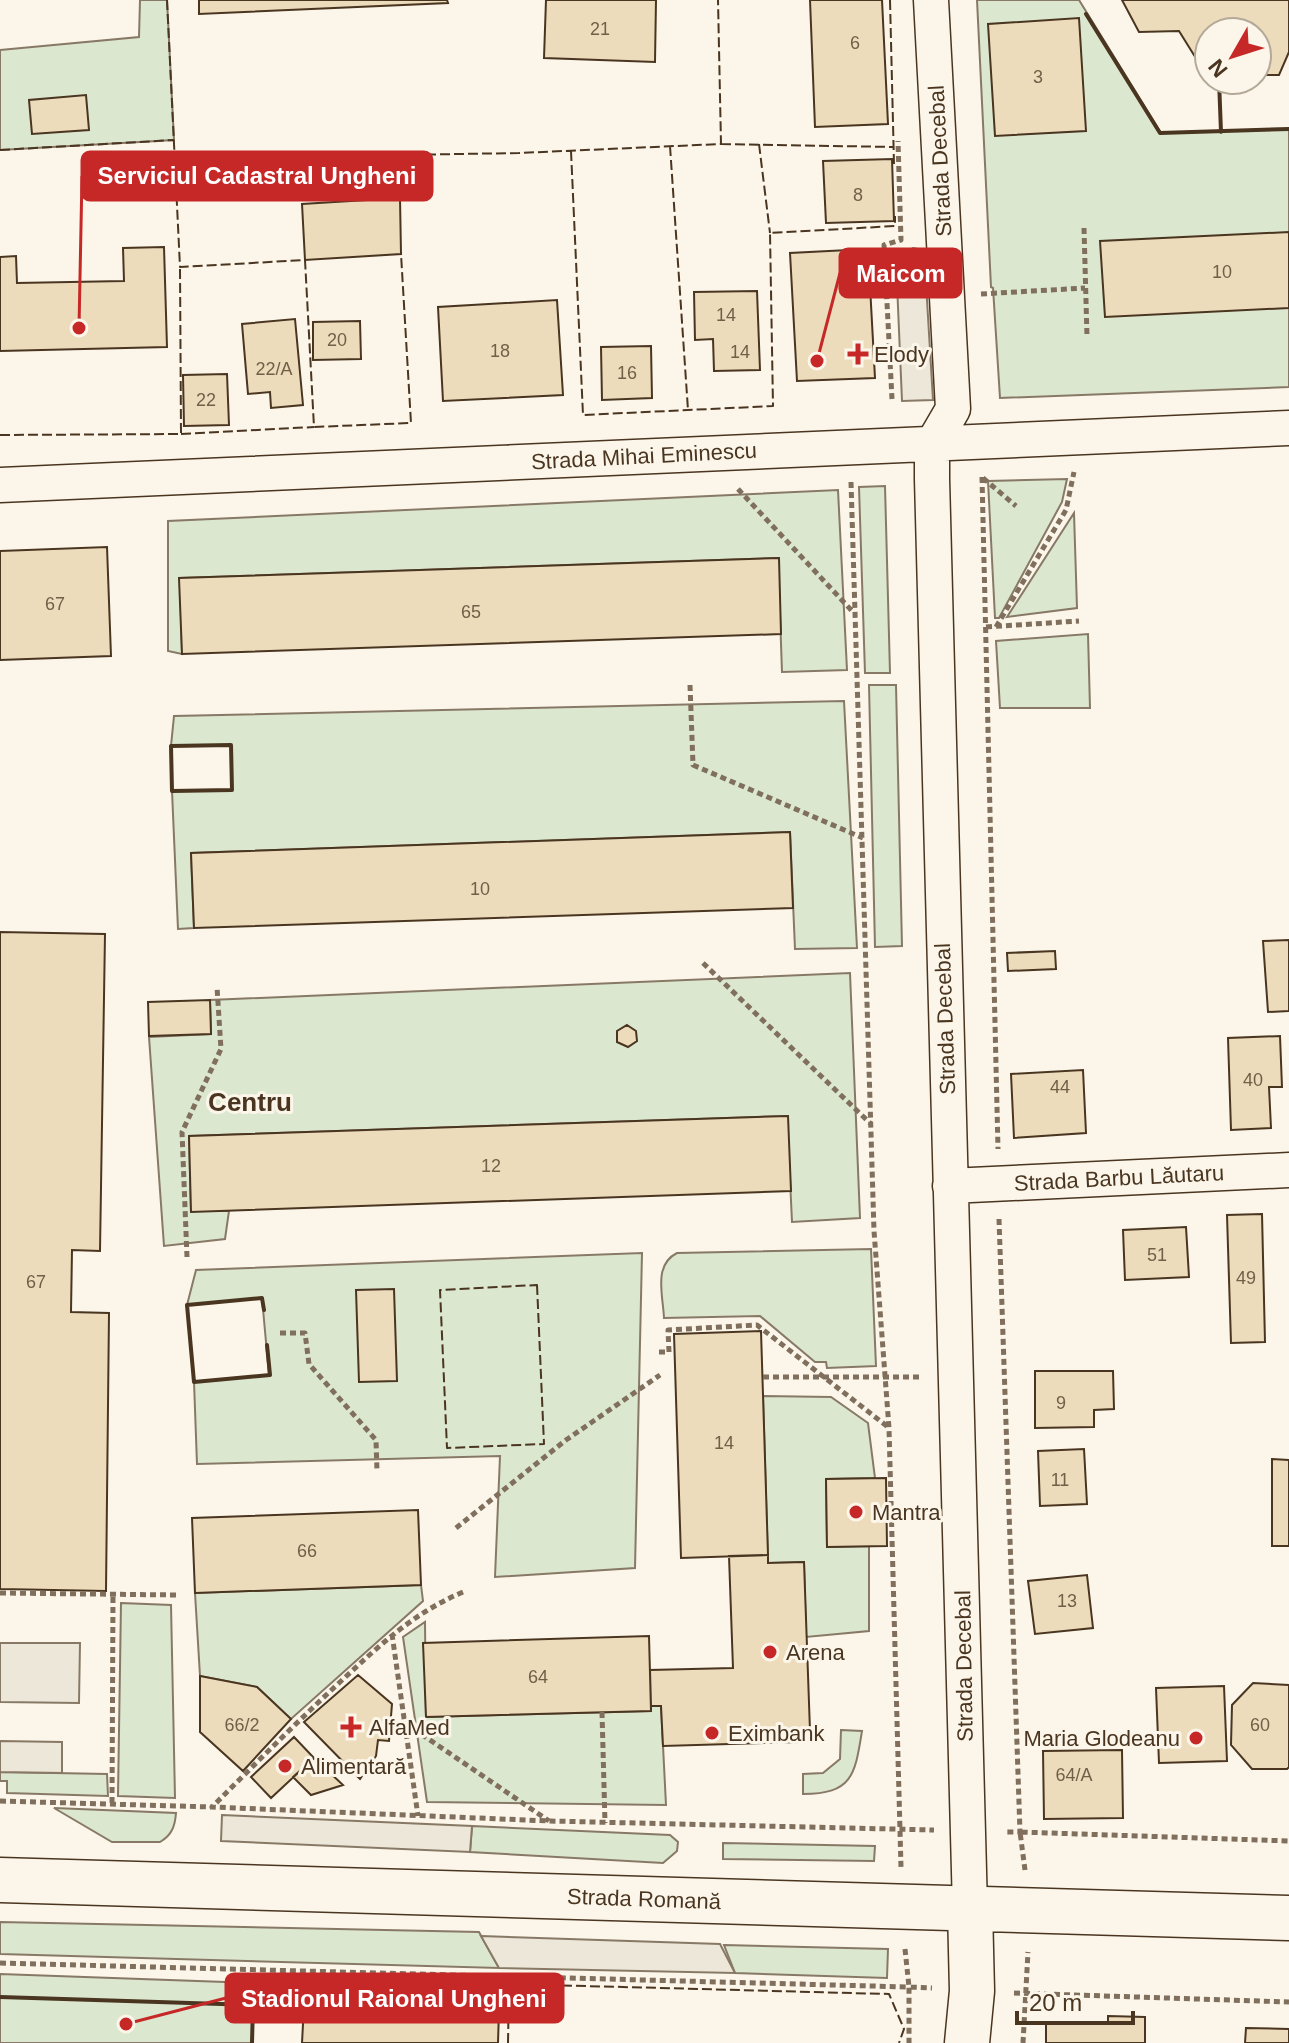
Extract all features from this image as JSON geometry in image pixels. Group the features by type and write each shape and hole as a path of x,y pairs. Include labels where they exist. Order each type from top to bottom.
{"main road":[{"name":"Strada Romană","path":"0,1880 1289,1918"},
{"name":"Strada Decebal","path":"967,2043 972,1991 970,1909"}],"street":[{"name":"Strada Decebal","path":"931,0 953,409 932,445 970,1909"},
{"name":"Strada Mihai Eminescu","path":"0,485 1289,428"},
{"name":"Strada Barbu Lăutaru","path":"950,1186 1289,1170"}],"path":[{"path":"892,399 884,245 901,240 898,135"},
{"path":"1084,228 1087,337"},
{"path":"980,294 1085,288"},
{"path":"848,447 874,1231 889,1428 902,1907 909,1987 909,2043"},
{"path":"996,627 1066,510 1074,472"},
{"path":"982,477 1016,506"},
{"path":"737,487 855,614"},
{"path":"986,627 1079,621"},
{"path":"690,685 693,765 863,838"},
{"path":"703,963 872,1125"},
{"path":"187,1257 182,1132 221,1049 217,987"},
{"path":"659,1352 669,1352 668,1330 757,1325 889,1428"},
{"path":"280,1333 305,1333 309,1364 376,1440 377,1471"},
{"path":"456,1528 566,1440 660,1375"},
{"path":"763,1377 920,1377"},
{"path":"212,1807 294,1724 392,1634 434,1604 463,1592"},
{"path":"0,1593 178,1595"},
{"path":"112,1803 113,1595"},
{"path":"392,1634 418,1816"},
{"path":"602,1712 605,1823"},
{"path":"404,1722 550,1821"},
{"path":"0,1801 605,1823 900,1830"},
{"path":"1020,1832 1289,1841"},
{"path":"0,1963 909,1987 1289,2002"}],"green space":[{"path":"140,0 167,0 174,140 0,150 0,50 139,37"},
{"path":"977,0 1079,0 1161,133 1289,129 1289,387 1000,398 991,287"},
{"path":"1067,479 1062,502 999,618 995,618 988,481"},
{"path":"885,486 890,673 865,673 859,487"},
{"path":"838,490 847,670 782,672 778,558 180,578 182,654 168,651 168,521"},
{"path":"1074,513 1077,608 1007,617"},
{"path":"1088,634 1090,708 1000,708 996,641"},
{"path":"869,685 896,685 902,946 875,947"},
{"path":"844,701 857,948 795,949 790,832 191,853 194,928 178,929 172,791 232,790 231,746 171,746 174,716"},
{"path":"850,973 860,1218 792,1222 787,1116 189,1136 191,1211 229,1211 225,1239 164,1246 149,1037 211,1034 210,1000"},
{"path":"871,1249 876,1366 827,1368 826,1362 815,1362 760,1316 664,1318 662,1273 670,1258 677,1253"},
{"path":"642,1253 635,1568 495,1577 500,1456 197,1464 194,1382 269,1375 262,1298 187,1305 196,1270"},
{"path":"763,1396 831,1397 868,1423 875,1478 826,1479 827,1547 869,1546 869,1631 806,1637 804,1562 768,1563"},
{"path":"421,1585 423,1601 291,1719 257,1687 200,1676 195,1593"},
{"path":"121,1603 171,1605 175,1798 118,1796"},
{"path":"425,1622 426,1717 651,1711 651,1706 661,1706 666,1805 427,1802 403,1637"},
{"path":"841,1730 862,1731 857,1759 849,1779 832,1790 803,1794 803,1774 823,1773 840,1759"},
{"path":"0,1772 107,1774 108,1796 7,1793 7,1781 0,1781"},
{"path":"54,1808 176,1813 172,1830 160,1842 112,1842"},
{"path":"472,1826 670,1835 678,1842 677,1851 663,1863 470,1852"},
{"path":"723,1843 875,1846 874,1861 723,1859"},
{"path":"0,1922 479,1932 499,1968 0,1954"},
{"path":"724,1945 888,1949 887,1978 735,1973"},
{"path":"0,1974 253,1983 252,2043 0,2043"}],"shaded area":[{"path":"913,248 924,250 933,400 902,401 896,260"},
{"path":"0,1643 80,1643 79,1703 0,1702"},
{"path":"0,1741 62,1742 62,1773 0,1772"},
{"path":"222,1815 472,1826 470,1852 221,1841"},
{"path":"481,1936 720,1944 735,1973 499,1968"}],"building":[{"path":"199,0 447,0 448,3 199,14"},
{"path":"546,0 656,0 655,62 544,58"},
{"path":"810,0 882,0 888,124 815,127"},
{"path":"1122,0 1289,0 1289,52 1279,75 1273,75 1273,16 1193,16 1193,54 1179,31 1139,32"},
{"path":"1079,18 1086,131 995,136 988,24"},
{"path":"86,95 89,130 32,134 29,100"},
{"path":"892,159 894,221 826,223 823,161"},
{"path":"400,198 401,254 305,260 302,204"},
{"path":"1289,232 1289,308 1105,317 1100,241"},
{"path":"164,247 167,347 0,351 0,257 16,256 17,283 124,281 123,248"},
{"path":"868,249 875,378 797,381 790,253"},
{"path":"757,291 760,370 714,371 713,339 695,340 694,292"},
{"path":"557,300 563,395 443,401 438,307"},
{"path":"295,319 303,405 271,408 270,392 248,394 242,324"},
{"path":"360,321 361,359 313,360 313,322"},
{"path":"651,346 652,398 602,400 601,347"},
{"path":"227,374 229,425 184,426 183,375"},
{"path":"107,547 111,656 0,660 0,551"},
{"path":"779,558 781,634 182,654 179,578"},
{"path":"790,832 793,908 194,928 191,853"},
{"path":"0,932 105,934 100,1251 72,1250 71,1312 109,1313 106,1591 0,1589"},
{"path":"1289,940 1289,1011 1268,1012 1263,941"},
{"path":"1055,951 1056,969 1008,971 1007,953"},
{"path":"210,1000 211,1034 149,1036 148,1002"},
{"path":"627,1025 636,1031 637,1041 628,1047 617,1042 617,1031"},
{"path":"1280,1036 1282,1087 1269,1087 1271,1128 1231,1130 1228,1038"},
{"path":"1083,1070 1086,1133 1014,1138 1011,1074"},
{"path":"788,1116 791,1191 191,1212 189,1136"},
{"path":"1262,1214 1265,1342 1231,1343 1227,1215"},
{"path":"1186,1227 1189,1277 1125,1280 1123,1230"},
{"path":"394,1289 397,1381 359,1382 356,1290"},
{"path":"761,1331 768,1555 681,1558 674,1334"},
{"path":"1035,1371 1113,1371 1114,1409 1094,1410 1094,1427 1035,1428"},
{"path":"1084,1449 1087,1504 1040,1506 1038,1451"},
{"path":"1272,1459 1289,1460 1289,1546 1272,1546"},
{"name":"Mantra","path":"886,1478 887,1546 827,1547 826,1479"},
{"path":"418,1510 421,1585 195,1593 192,1518"},
{"name":"Arena","path":"768,1555 768,1563 804,1562 810,1731 800,1742 663,1746 661,1706 651,1706 650,1670 733,1668 729,1556"},
{"path":"1087,1575 1093,1628 1035,1634 1028,1581"},
{"path":"649,1636 651,1711 426,1717 423,1643"},
{"path":"358,1675 392,1704 389,1741 378,1740 376,1756 360,1779 304,1722"},
{"path":"200,1676 257,1687 291,1719 243,1771 200,1732"},
{"path":"1253,1683 1289,1685 1287,1769 1252,1769 1231,1745 1232,1705"},
{"path":"1224,1686 1227,1761 1159,1763 1156,1688"},
{"path":"294,1737 314,1758 271,1798 251,1777"},
{"path":"1122,1750 1123,1818 1044,1819 1043,1751"},
{"path":"314,1758 343,1785 311,1795 293,1777"},
{"path":"316,1990 487,1996 499,2010 498,2043 302,2043 304,2005"},
{"path":"1108,2016 1145,2017 1145,2043 1046,2043 1046,2023 1108,2024"},
{"path":"1246,2028 1289,2029 1289,2043 1245,2043"}],"fence":[{"path":"167,0 180,267 305,260 314,427 411,423 401,254"},
{"path":"400,198 399,155 721,144 718,0"},
{"path":"890,0 894,164"},
{"path":"0,150 174,140"},
{"path":"721,144 893,147"},
{"path":"759,144 770,233"},
{"path":"670,146 688,410"},
{"path":"571,151 583,415 773,406 770,233 895,226 895,216"},
{"path":"0,435 181,434 180,267"},
{"path":"181,434 314,427"},
{"path":"537,1285 544,1444 447,1448 440,1290 537,1285"},
{"path":"508,2043 509,1984 889,1994 904,2029 899,2043"}],"wall":[{"path":"1086,14 1160,133 1289,129"},
{"path":"1220,96 1221,132"},
{"path":"231,745 232,790 172,791 171,746 231,745"},
{"path":"264,1310 262,1298 187,1305 194,1382 270,1375 267,1345"},
{"path":"0,1997 253,2005 252,2043"}],"place":[{"name":"Serviciul Cadastral Ungheni","path":"79,328"},
{"name":"Elody","path":"858,354"},
{"name":"Maicom","path":"817,361"},
{"name":"Mantra","path":"856,1512"},
{"name":"Arena","path":"770,1652"},
{"name":"AlfaMed","path":"351,1727"},
{"name":"Eximbank","path":"712,1733"},
{"name":"Maria Glodeanu","path":"1196,1738"},
{"name":"Alimentară","path":"285,1766"},
{"name":"Stadionul Raional Ungheni","path":"126,2024"}],"district":[{"name":"Centru","path":"250,1102"}]}
